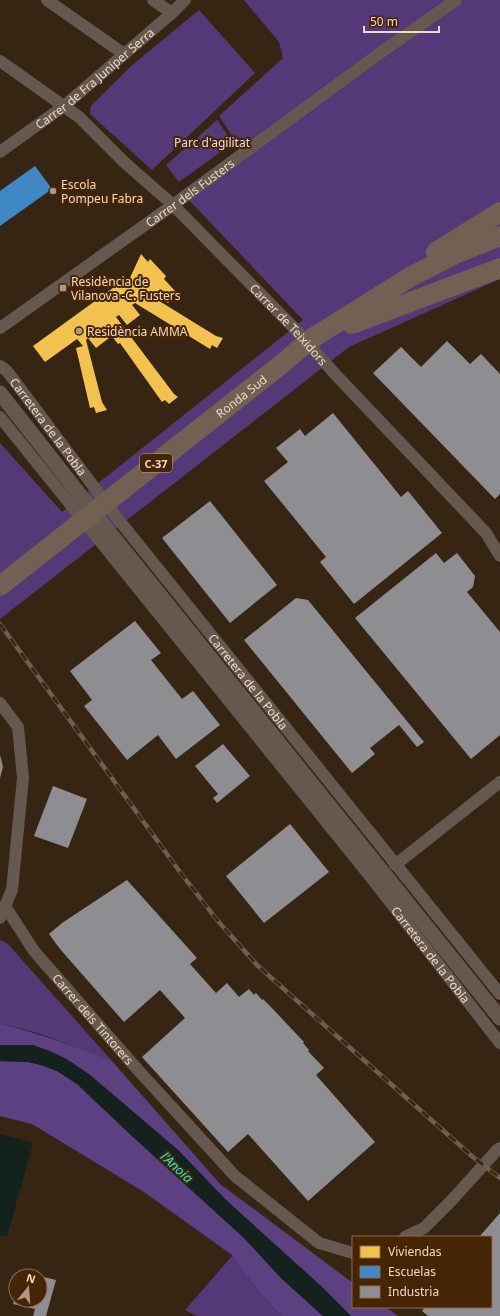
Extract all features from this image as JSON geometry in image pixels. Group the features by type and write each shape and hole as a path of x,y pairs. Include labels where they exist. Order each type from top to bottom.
{"highway":[{"name":"C-37","path":"303,334 352,302 500,212"},
{"name":"Ronda Sud","path":"0,586 283,363 303,334 454,254 500,236"},
{"name":"C-37","path":"303,334 500,268"}],"street":[{"path":"47,0 124,54"},
{"path":"153,0 172,13"},
{"name":"Carrer de Fra Juniper Serra","path":"0,152 64,106 172,13 185,0"},
{"name":"Carrer dels Fusters","path":"0,328 173,205 380,53 456,0"},
{"name":"Carrer de Teixidors","path":"0,61 79,117 124,162 173,205 303,334 335,374 486,533 500,556"},
{"name":"Carretera de la Pobla","path":"0,366 7,371 85,500 102,533 500,1043"},
{"name":"Carretera de la Pobla","path":"0,393 85,500"},
{"name":"Carretera de la Pobla","path":"0,417 85,500 118,519 500,994"},
{"name":"Carretera de la Pobla","path":"102,533 500,1018"},
{"path":"0,703 18,727 23,778 12,890 0,918"},
{"path":"395,865 500,782"},
{"name":"Carrer dels Tintorers","path":"5,906 34,950 138,1070 235,1176 319,1243 352,1253"},
{"path":"407,1236 424,1228 452,1200 496,1150 500,1148"}],"green space":[{"path":"244,0 500,0 500,279 349,347 0,619 0,443 62,512 303,320 188,199 247,158 219,116 283,58 279,42"},
{"path":"199,10 255,73 152,170 90,114 91,106 130,67"},
{"name":"Parc d'agilitat","path":"217,120 233,143 179,182 166,165"},
{"path":"0,940 7,943 111,1060 29,1030 0,1024"},
{"path":"233,1255 260,1293 282,1316 197,1316 185,1310"}],"shaded area":[{"path":"0,1024 53,1039 111,1060 220,1184 352,1282 352,1308 387,1308 398,1316 351,1316 322,1287 226,1200 178,1150 90,1075 68,1060 33,1045 0,1045"},
{"path":"0,1061 28,1062 41,1065 57,1071 77,1084 244,1238 282,1279 323,1316 282,1316 260,1293 232,1255 144,1192 32,1124 0,1116"}],"water":[{"name":"l'Anoia","path":"0,1045 33,1045 68,1060 90,1075 178,1150 226,1200 322,1287 351,1316 323,1316 282,1279 244,1238 77,1084 57,1071 41,1065 28,1062 0,1061"},
{"path":"0,1134 33,1143 7,1237 0,1235"}],"building: Viviendas":[{"name":"Residència AMMA","path":"141,254 148,262 150,259 166,276 164,279 176,292 168,303 158,296 156,299 216,336 223,338 217,348 212,345 210,349 135,303 132,305 140,315 127,325 119,315 116,317 174,394 178,397 169,404 165,400 162,402 120,343 118,344 104,326 101,328 109,338 96,348 88,338 86,340 102,402 107,410 96,413 94,407 90,408 76,348 83,346 77,339 45,362 33,346 124,280 128,282"}],"building: Escuelas":[{"path":"35,166 52,189 0,226 0,191"}],"building: Industria":[{"path":"447,341 470,364 481,354 500,374 500,494 495,499 373,373 401,347 421,367"},
{"path":"333,413 401,497 408,491 442,533 354,604 320,562 326,557 264,481 288,462 276,448 300,429 305,436"},
{"path":"210,501 277,585 230,623 162,538"},
{"path":"436,553 444,563 457,553 475,576 473,587 467,592 500,632 500,735 471,759 355,618"},
{"path":"296,598 308,600 424,742 417,747 399,725 370,748 375,754 352,773 244,640"},
{"path":"135,621 161,653 151,660 182,699 193,691 220,725 176,759 158,735 127,760 84,706 92,700 70,671"},
{"path":"223,744 250,776 217,803 213,798 218,794 195,766"},
{"path":"0,755 3,767 0,778"},
{"path":"53,786 87,799 68,848 34,836"},
{"path":"290,824 329,872 264,923 226,876"},
{"path":"127,880 197,958 190,964 216,993 227,983 239,997 249,989 254,995 256,993 270,1006 304,1042 303,1043 309,1050 308,1051 324,1068 316,1075 375,1142 308,1201 248,1134 228,1152 142,1057 185,1018 160,990 124,1022 60,949 49,934 62,923"},
{"path":"500,1213 500,1316 428,1316 422,1311 424,1308 492,1308 492,1236 480,1236"},
{"path":"48,1278 56,1280 46,1316 33,1316 35,1309 31,1308 48,1308"}],"railway":[{"path":"0,624 180,872 217,920 258,966 473,1157 500,1178"}],"place":[{"name":"Escola Pompeu Fabra","path":"53,191"},
{"name":"Residència de Vilanova -C. Fusters","path":"63,288"},
{"name":"Residència AMMA","path":"79,331"}]}
